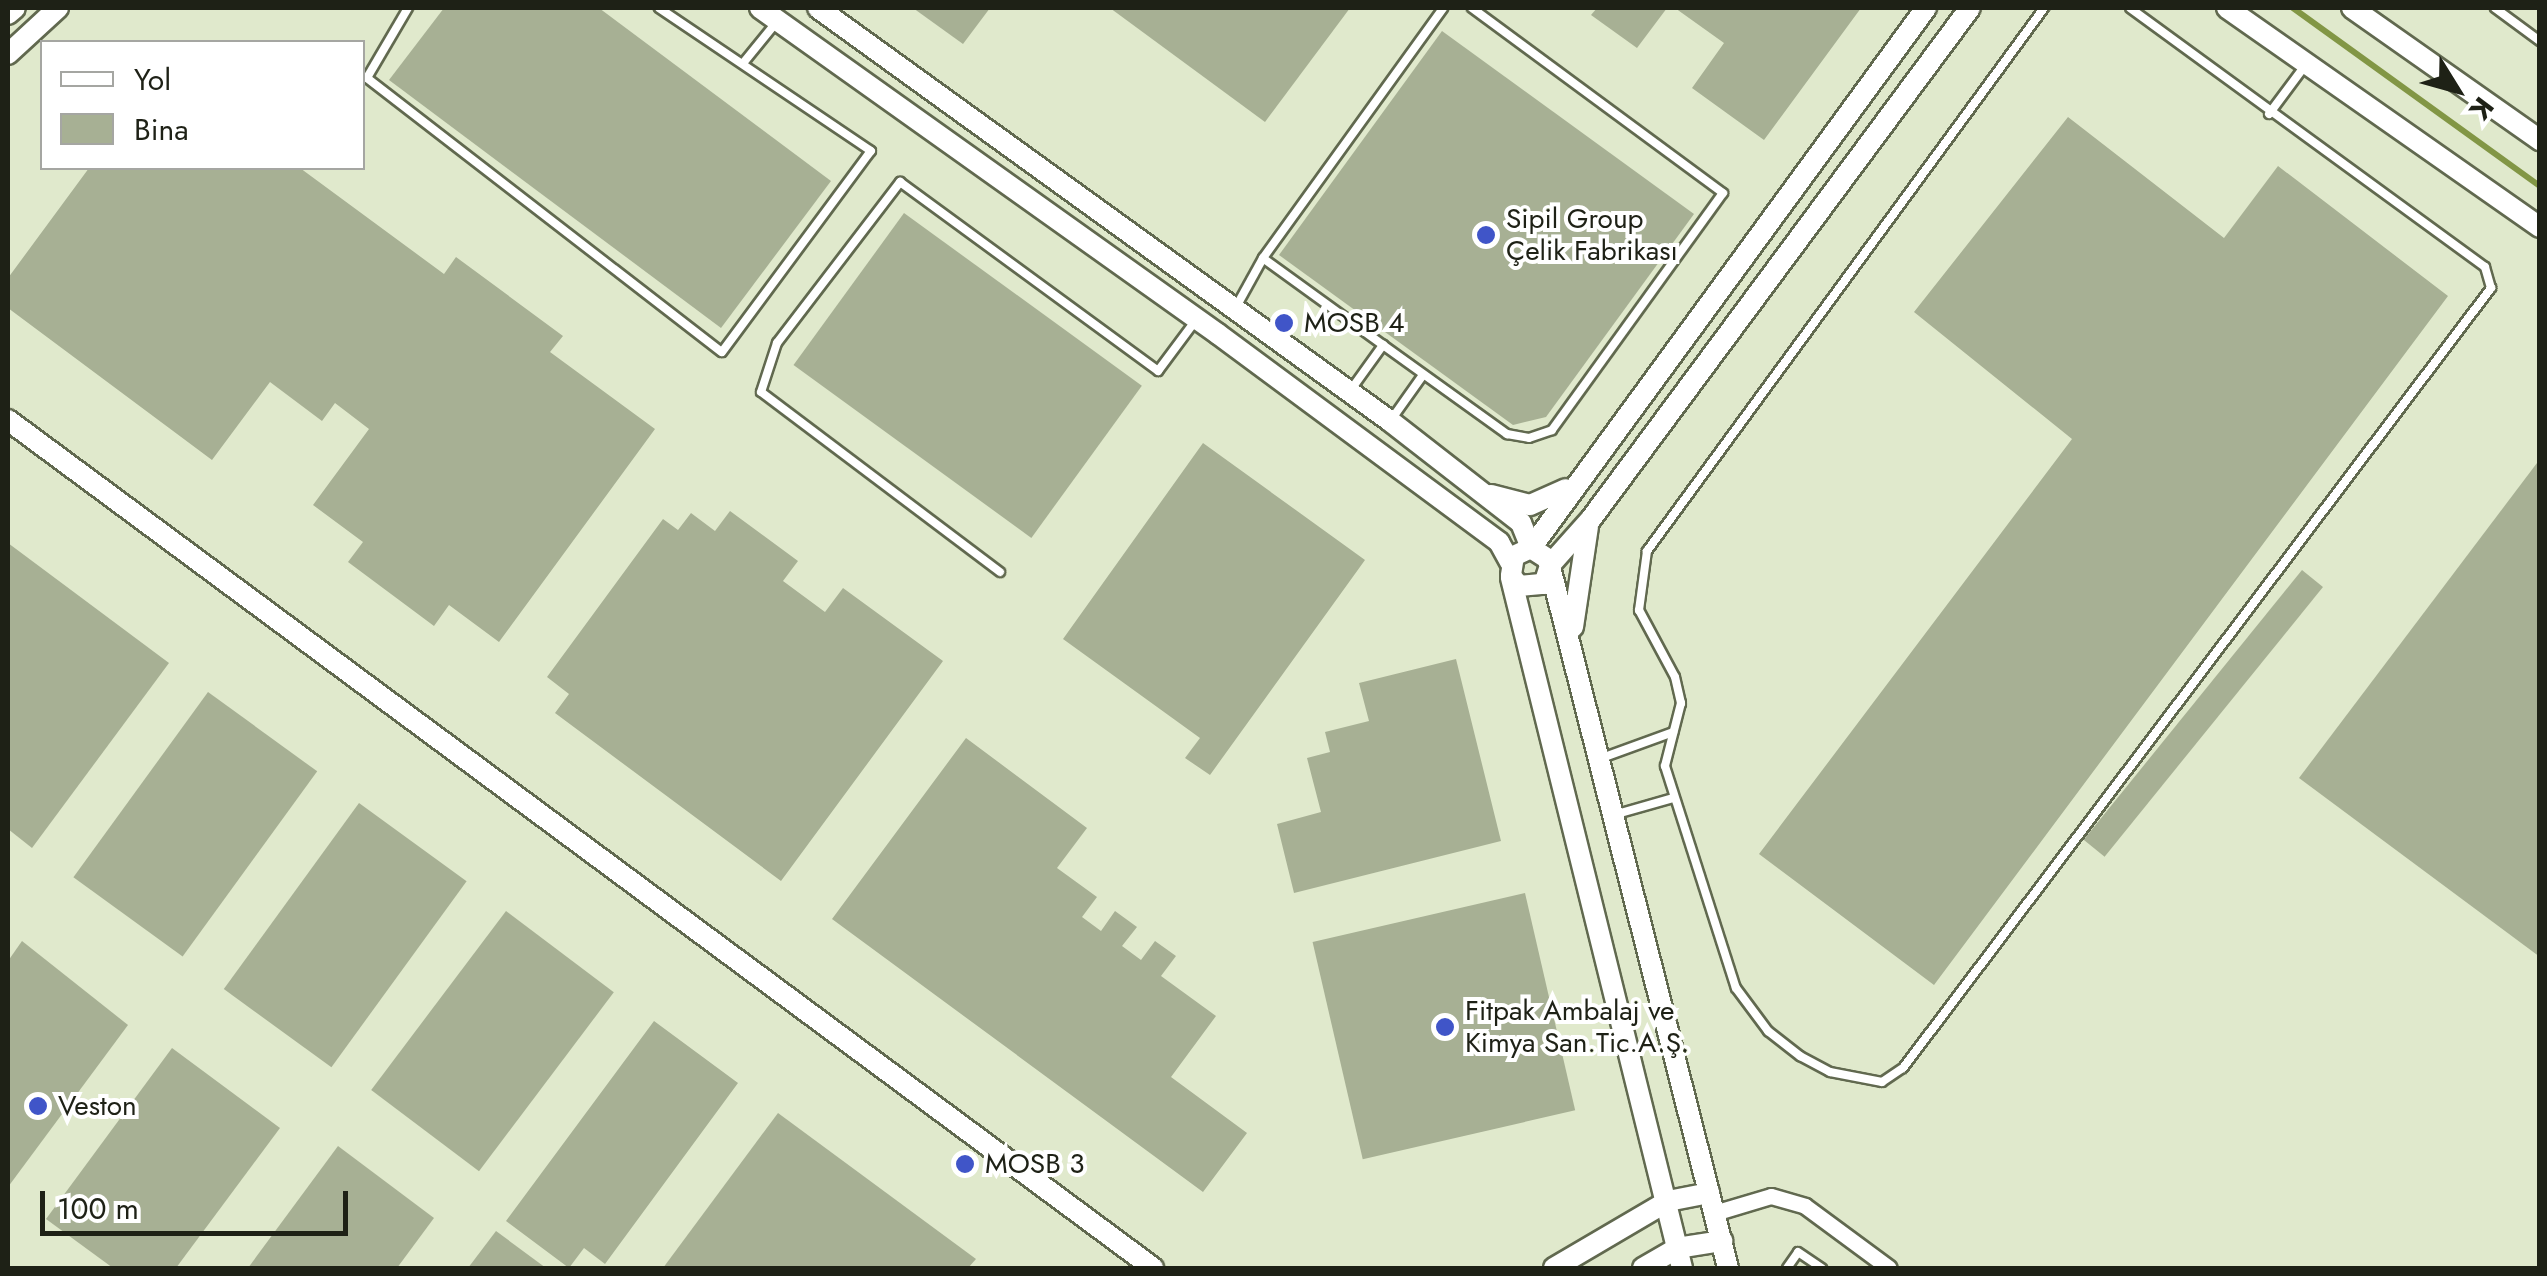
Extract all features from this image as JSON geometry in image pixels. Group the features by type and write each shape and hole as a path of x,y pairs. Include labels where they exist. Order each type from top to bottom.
{"street":[{"path":"8,14 15,8"},
{"path":"8,54 58,8"},
{"path":"760,8 1218,334 1499,542 1519,586 1539,588 1550,565 1591,519 1970,8"},
{"path":"818,8 1350,391 1521,523 1531,548 1550,565 1728,1268"},
{"path":"1511,569 1531,548 1926,8"},
{"path":"2228,8 2540,227"},
{"path":"2352,8 2540,140"},
{"path":"1218,334 1234,310"},
{"path":"8,420 1154,1268"},
{"path":"1478,491 1530,505 1576,482"},
{"path":"1572,648 1575,588 1591,519"},
{"path":"1511,569 1680,1258"},
{"path":"1554,1268 1668,1200 1711,1203 1771,1196 1805,1206 1889,1268"},
{"path":"1643,1268 1722,1241"}],"lane":[{"path":"408,8 367,78 722,352 871,152 744,62 659,8"},
{"path":"1234,310 1263,258 1443,8"},
{"path":"1263,258 1507,434 1529,438 1552,430 1723,192 1472,8"},
{"path":"2044,8 1647,551 1640,610 1675,676 1680,703 1665,766 1736,988 1768,1031 1830,1072 1882,1082 1903,1068 2491,288 2485,267 2269,114 2130,8"},
{"path":"2495,8 2540,41"},
{"path":"744,62 778,20"},
{"path":"2269,114 2306,63"},
{"path":"1000,572 761,392 777,344 900,182 1158,371 1196,320"},
{"path":"1350,391 1382,346"},
{"path":"1390,421 1424,375"},
{"path":"1598,759 1674,732"},
{"path":"1613,816 1673,798"},
{"path":"1787,1268 1798,1252 1822,1268"}],"building":[{"path":"444,8 599,8 831,181 721,328 389,80"},
{"path":"913,8 990,8 963,44"},
{"path":"1110,8 1350,8 1265,122"},
{"path":"1597,8 1667,8 1637,48 1591,15"},
{"path":"1675,8 1861,8 1764,140 1692,88 1724,43"},
{"name":"Sipil Group Çelik Fabrikası","path":"1442,31 1694,214 1546,417 1513,425 1279,255"},
{"path":"2068,117 2224,238 2278,166 2448,296 1934,985 1759,854 2072,439 1914,312"},
{"path":"88,170 303,170 444,274 456,257 563,336 550,352 655,429 499,642 449,605 434,626 348,562 363,542 313,505 369,429 335,403 322,421 270,382 212,460 8,308 8,278"},
{"path":"904,213 1142,386 1031,538 793,365"},
{"path":"1203,443 1365,560 1210,775 1185,758 1200,738 1063,639"},
{"path":"2540,459 2540,957 2299,778"},
{"path":"730,511 798,561 783,581 825,612 843,588 943,661 781,881 555,713 569,694 547,677 663,519 678,530 691,513 715,531"},
{"path":"8,543 169,663 32,848 8,829"},
{"path":"2302,570 2323,587 2105,857 2084,840"},
{"path":"1456,659 1501,841 1294,893 1277,824 1321,812 1307,758 1330,752 1325,732 1369,721 1359,683"},
{"path":"208,692 317,771 183,957 73,877"},
{"path":"966,738 1087,828 1057,868 1097,897 1082,917 1101,931 1115,911 1137,927 1122,946 1141,960 1155,941 1176,956 1161,976 1216,1016 1171,1077 1247,1133 1203,1192 832,919"},
{"path":"359,803 467,881 331,1067 224,989"},
{"name":"Fitpak Ambalaj ve Kimya San.Tic.A.Ş.","path":"1525,893 1575,1110 1363,1159 1313,942"},
{"path":"506,911 614,992 479,1171 371,1090"},
{"name":"Veston","path":"22,941 128,1025 8,1187 8,961"},
{"path":"654,1021 738,1083 605,1264 584,1248 569,1268 506,1221"},
{"path":"172,1048 280,1128 176,1268 113,1268 46,1219"},
{"path":"778,1113 976,1259 968,1268 663,1268"},
{"path":"338,1146 434,1218 397,1268 248,1268"},
{"path":"496,1231 546,1268 468,1268"}],"waterway":[{"path":"2293,8 2540,186"}],"place":[{"name":"Sipil Group Çelik Fabrikası","path":"1486,235"},
{"name":"MOSB 4","path":"1284,323"},
{"name":"Fitpak Ambalaj ve Kimya San.Tic.A.Ş.","path":"1445,1027"},
{"name":"Veston","path":"38,1106"},
{"name":"MOSB 3","path":"965,1164"}]}
